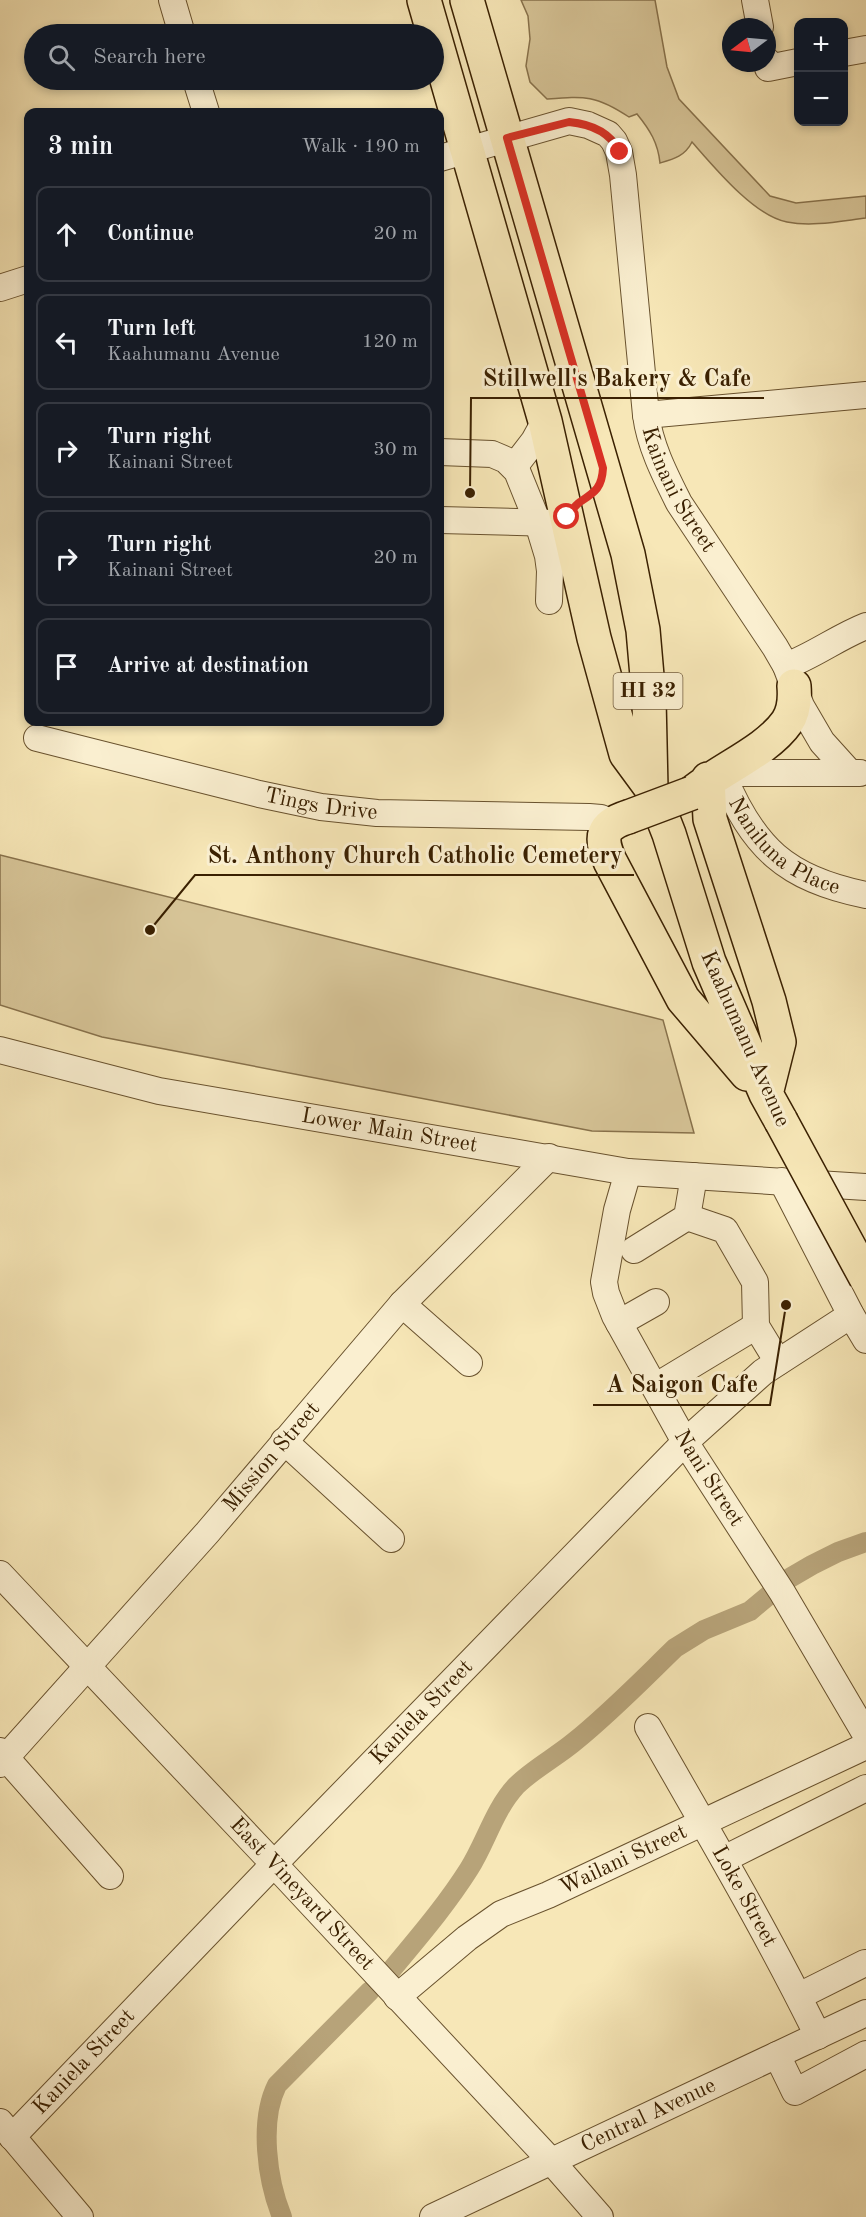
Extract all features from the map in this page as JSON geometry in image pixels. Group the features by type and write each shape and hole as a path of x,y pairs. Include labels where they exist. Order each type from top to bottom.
{"main road":[{"name":"Kaahumanu Avenue","path":"424,0 429,24"},
{"name":"Kaahumanu Avenue","path":"468,0 628,554 643,630 649,699 651,788"},
{"name":"Kaahumanu Avenue","path":"441,90 453,154 545,421 552,520 594,638 626,754 651,788 669,834 709,962 774,1107 866,1278"},
{"path":"552,520 595,492 602,479 603,468"},
{"path":"552,520 600,528 613,535 628,554"},
{"path":"774,1107 683,999 605,850 604,836 619,820 707,782 764,744 787,722 793,708 790,676"},
{"path":"707,782 710,819 769,1001 779,1042 774,1107"}],"street":[{"path":"172,0 179,24"},
{"path":"755,0 758,18"},
{"path":"848,52 866,49"},
{"path":"776,66 794,63"},
{"path":"199,90 205,108"},
{"name":"Kainani Street","path":"453,154 569,122 598,129 608,134 614,141 620,152 623,175 646,415 654,448 665,477 679,503 790,676 801,705 822,742 858,773"},
{"path":"0,288 24,280"},
{"path":"646,415 866,395"},
{"path":"514,467 534,441 545,421"},
{"path":"444,452 492,454 506,460 514,467 552,520 549,601"},
{"path":"444,520 552,520"},
{"path":"790,676 811,656 851,632 866,626"},
{"name":"Tings Drive","path":"37,738 259,794 321,807 377,813 590,817 619,820"},
{"path":"707,782 858,773"},
{"name":"Naniluna Place","path":"707,782 731,795 753,833 778,858 807,878 824,885 866,895"},
{"name":"Lower Main Street","path":"0,1050 159,1091 628,1172 866,1187"},
{"name":"Mission Street","path":"2,1757 89,1666 207,1533 402,1304 549,1157"},
{"name":"Nani Street","path":"628,1172 617,1210 604,1282 606,1293 619,1323 685,1442 778,1587 866,1735"},
{"path":"634,1250 687,1217 694,1176"},
{"path":"782,1181 866,1340"},
{"path":"687,1217 725,1230 754,1282 756,1326 778,1362"},
{"path":"619,1323 656,1302"},
{"path":"402,1304 469,1363"},
{"name":"Kaniela Street","path":"6,2130 274,1864 685,1442 763,1372 851,1315"},
{"path":"655,1387 756,1326"},
{"path":"284,1441 391,1539"},
{"name":"East Vineyard Street","path":"0,1574 274,1864 552,2162 600,2217"},
{"name":"Loke Street","path":"648,1727 724,1859 799,1996 818,2036"},
{"name":"Wailani Street","path":"397,1997 467,1938 501,1914 548,1895 866,1746"},
{"path":"2,1757 110,1876"},
{"path":"724,1859 866,1788"},
{"path":"799,1996 865,1963"},
{"name":"Central Avenue","path":"433,2217 866,2013"},
{"path":"777,2055 795,2092 866,2054"},
{"path":"6,2130 80,2217"}],"shaded area":[{"path":"521,0 655,0 667,67 679,99 770,196 796,203 866,196 866,218 806,224 774,218 748,201 735,189 692,142 682,154 660,163 653,137 637,114 629,117 608,104 590,99 571,97 547,99 530,82 526,66 530,39 528,16"},
{"path":"0,855 663,1020 694,1133 592,1131 102,1037 0,1005"}],"waterway":[{"path":"388,1974 460,1883 475,1859 502,1805 516,1786 587,1731 675,1648 704,1630 750,1611 788,1579 812,1565 866,1542"},
{"path":"282,2217 272,2186 267,2151 271,2099 277,2085 370,1991"}],"place":[{"name":"Stillwell's Bakery & Cafe","path":"470,493"},
{"name":"St. Anthony Church Catholic Cemetery","path":"150,930"},
{"name":"A Saigon Cafe","path":"786,1305"}],"route":[{"path":"567,517 579,502 595,492 602,479 603,468 507,138 549,126 578,122 608,134 620,152"}]}
